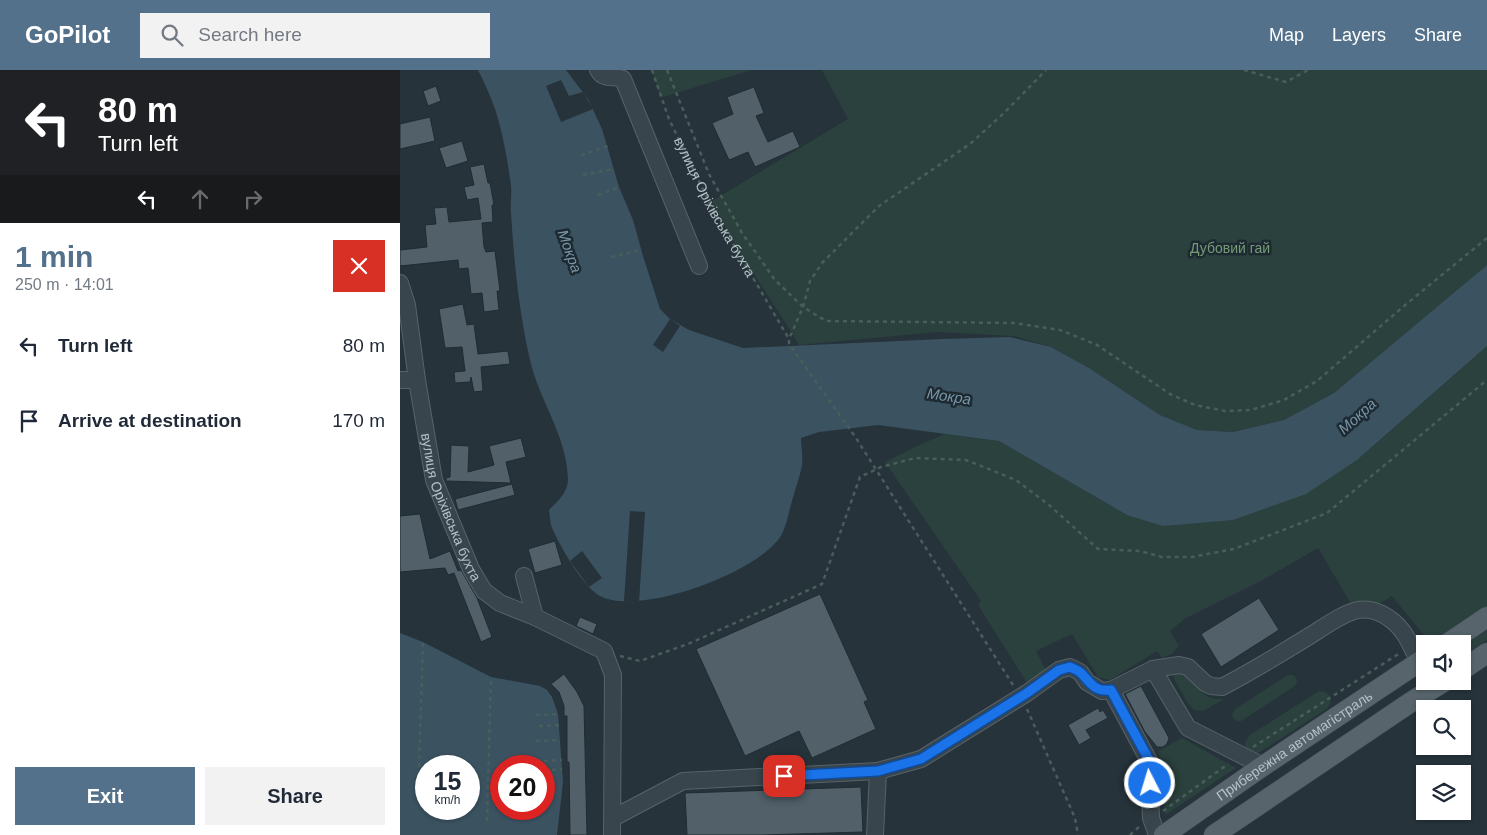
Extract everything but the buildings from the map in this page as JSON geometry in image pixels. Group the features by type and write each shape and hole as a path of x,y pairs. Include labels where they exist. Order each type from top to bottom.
{"main road":[{"path":"1460,635 1487,617"},
{"path":"1471,664 1487,653"},
{"name":"Прибережна автомагістраль","path":"1164,835 1394,678 1416,673"},
{"path":"1394,678 1410,681 1416,688 1415,696 1410,702"},
{"name":"Прибережна автомагістраль","path":"1214,835 1410,702 1416,690"}],"street":[{"path":"598,70 601,75 608,78 619,77 623,79 700,266"},
{"name":"вулиця Оріхівська бухта","path":"400,283 407,305 417,380 434,480 471,569 484,591 500,603 535,617 604,651"},
{"path":"400,380 417,380"},
{"path":"524,576 535,617"},
{"path":"613,818 683,781 878,771 921,759 1021,697 1059,670 1070,667 1080,672 1087,682 1102,691 1111,690 1153,669 1179,665 1188,667 1205,683 1222,688 1326,626 1358,610 1374,610 1390,619 1398,626 1416,653"},
{"path":"604,651 613,675 612,835"},
{"path":"1153,669 1188,728 1263,766"},
{"path":"1111,690 1149,762 1152,818 1157,835"},
{"path":"875,835 878,771"}],"path":[{"name":"вулиця Оріхівська бухта","path":"652,70 669,119 712,208 789,339 790,344 856,438 876,470"},
{"path":"666,70 709,174 738,224 775,280 803,306 826,320 1014,323 1060,330 1097,345 1170,394 1195,405 1225,411 1251,410 1284,400 1316,381 1487,238"},
{"path":"789,339 803,306 810,281 822,263 879,206 970,144 1004,113 1046,70"},
{"path":"1244,70 1286,82 1308,70"},
{"path":"581,155 608,146"},
{"path":"583,175 614,169"},
{"path":"598,195 619,187"},
{"path":"611,257 641,250"},
{"path":"604,651 640,661 688,644 822,584 860,477 915,458 966,460 1016,480 1049,505 1098,549 1140,551 1162,557 1192,557 1234,549 1327,513 1487,380"},
{"path":"876,470 1021,697 1074,818 1078,835"},
{"path":"419,755 423,642"},
{"path":"1130,835 1138,827 1241,754 1416,675"},
{"path":"487,821 491,677"},
{"path":"536,715 558,714"},
{"path":"539,726 559,725"},
{"path":"536,740 560,740"},
{"path":"555,760 562,760"},
{"path":"555,770 562,769"}],"green space":[{"path":"652,70 751,70 660,98"},
{"name":"Дубовий гай","path":"822,70 1487,70 1487,265 1334,393 1284,420 1233,432 1197,430 1160,415 1089,368 1051,347 1014,336 937,332 799,345 721,220 712,201 848,119"},
{"path":"1487,346 1487,617 1460,635 1424,635 1392,596 1377,605 1353,607 1318,548 1263,580 1186,618 1170,631 1179,646 1172,654 1162,658 1157,651 1110,680 1098,677 1072,634 1036,651 1046,671 1027,683 978,605 981,601 885,462 945,434 999,441 1127,515 1306,494 1357,460"},
{"path":"1487,629 1487,640 1471,651 1471,640"},
{"path":"1177,673 1192,676 1201,691 1207,696 1224,699 1203,711 1194,710 1187,702 1173,677"},
{"path":"1288,675 1293,675 1296,678 1295,686 1241,721 1233,718 1232,714 1235,709"},
{"path":"1319,691 1325,692 1330,696 1331,702 1328,708 1260,752 1252,755 1246,751 1245,742 1250,735"},
{"path":"1182,738 1236,768 1165,815 1159,751"}],"water":[{"name":"Мокра","path":"478,70 566,70 588,99 602,129 619,187 633,220 660,309 670,319 689,330 743,348 1010,337 1051,347 1089,368 1160,415 1197,430 1233,432 1284,420 1334,393 1487,265 1487,346 1357,460 1306,494 1233,520 1163,526 1127,515 999,441 878,425 819,432 801,438 802,465 787,522 782,534 770,548 750,563 698,587 669,596 642,601 618,601 600,596 586,584 560,545 552,528 549,510 562,496 568,484 566,463 558,433 534,375 530,360 518,287 511,210 511,186 507,158 496,112"},
{"path":"400,633 423,642 491,677 540,686 547,690 552,697 558,714 563,782 557,835 400,835"}],"pier":[{"path":"561,80 569,96 583,92 593,109 561,122 546,86"},
{"path":"670,319 680,326 663,352 653,345"},
{"path":"630,511 645,512 639,602 624,601"},
{"path":"582,551 602,578 589,587 570,561"}],"route":[{"path":"784,776 878,771 921,759 1027,693 1059,670 1070,667 1080,672 1087,682 1102,691 1111,690 1148,758 1150,783"}]}
